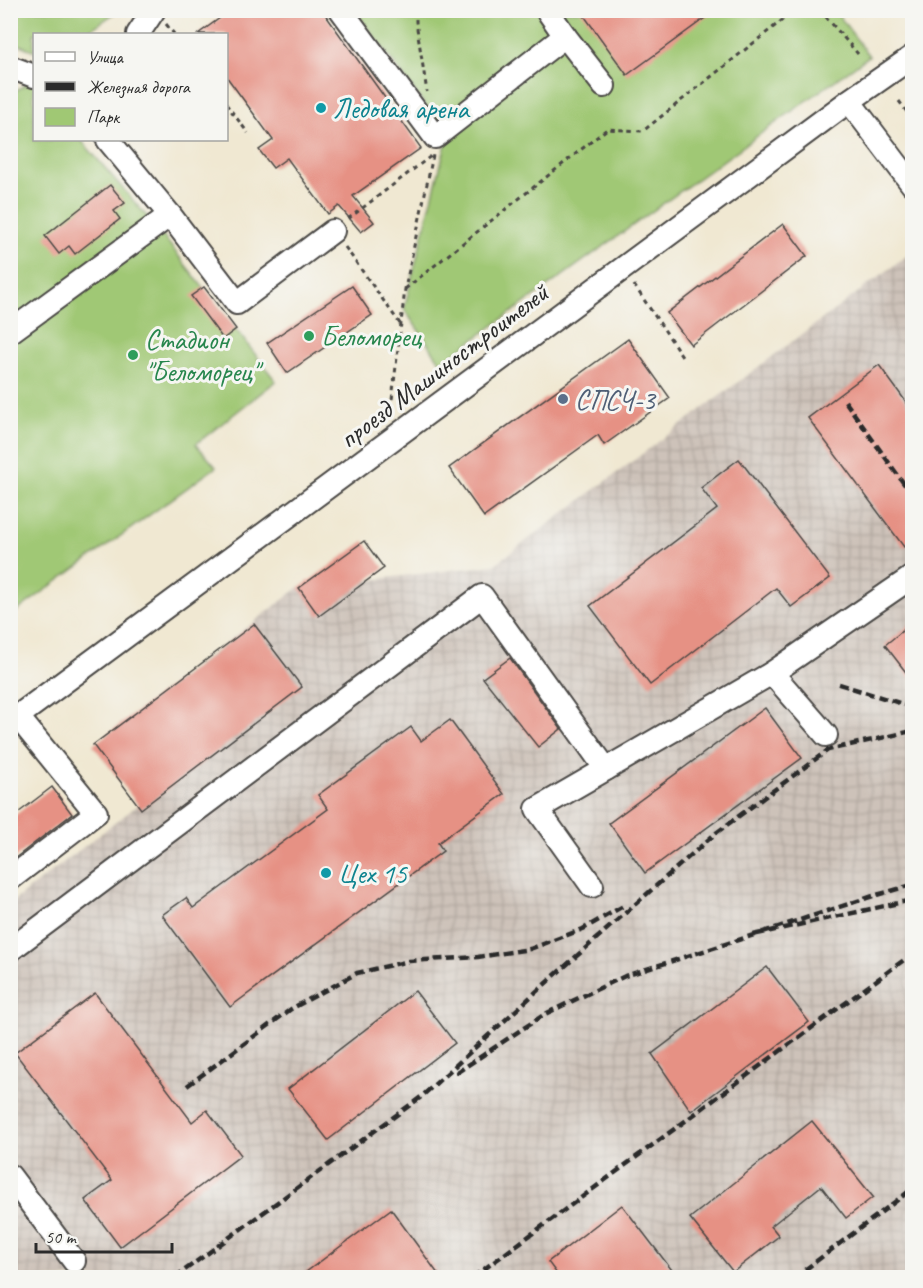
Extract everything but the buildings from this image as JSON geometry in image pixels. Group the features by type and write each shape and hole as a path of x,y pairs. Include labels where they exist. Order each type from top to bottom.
{"street":[{"path":"139,33 154,10"},
{"path":"341,10 434,146 565,36"},
{"path":"547,10 604,86"},
{"name":"проезд Машиностроителей","path":"14,719 849,101 912,57"},
{"path":"10,68 33,76"},
{"path":"849,101 912,184"},
{"path":"109,141 170,215 237,303 333,231"},
{"path":"10,332 170,215"},
{"path":"592,886 537,809 772,672 912,577"},
{"path":"10,950 482,596 606,769"},
{"path":"772,672 826,735"},
{"path":"10,879 96,813 14,719"},
{"path":"10,1176 74,1261"}],"path":[{"path":"416,10 429,103"},
{"path":"405,289 607,129 643,131 795,10"},
{"path":"820,10 858,54"},
{"path":"899,100 912,119"},
{"path":"228,107 248,133"},
{"path":"401,325 333,231 434,146"},
{"path":"390,417 405,289 434,146"},
{"path":"623,268 682,356"}],"shaded area":[{"path":"912,252 912,1277 11,1278 11,903 138,805 93,745 301,586 320,611 369,580 494,565"}],"green space":[{"path":"11,10 118,11 85,33 33,33 33,51 11,41"},
{"path":"355,11 840,11 837,13 869,56 441,363 404,309 448,136"},
{"name":"Стадион \"Беломорец\"","path":"31,81 33,84 33,141 82,141 156,227 276,381 196,444 216,467 11,615 10,94"}],"railway":[{"path":"845,401 912,495"},
{"path":"839,684 912,707"},
{"path":"174,1278 421,1097 716,833 828,750 912,731"},
{"path":"912,885 757,934 912,900"},
{"path":"187,1086 291,1009 357,973 409,961 478,957 530,949 583,929 625,905"},
{"path":"456,1073 545,1014 625,976 757,934"},
{"path":"472,1278 912,954"},
{"path":"794,1278 912,1189"}],"place":[{"name":"Ледовая арена","path":"321,108"},
{"name":"Беломорец","path":"309,336"},
{"name":"Стадион \"Беломорец\"","path":"133,355"},
{"name":"СПСЧ-3","path":"563,399"},
{"name":"Цех 15","path":"326,873"}]}
